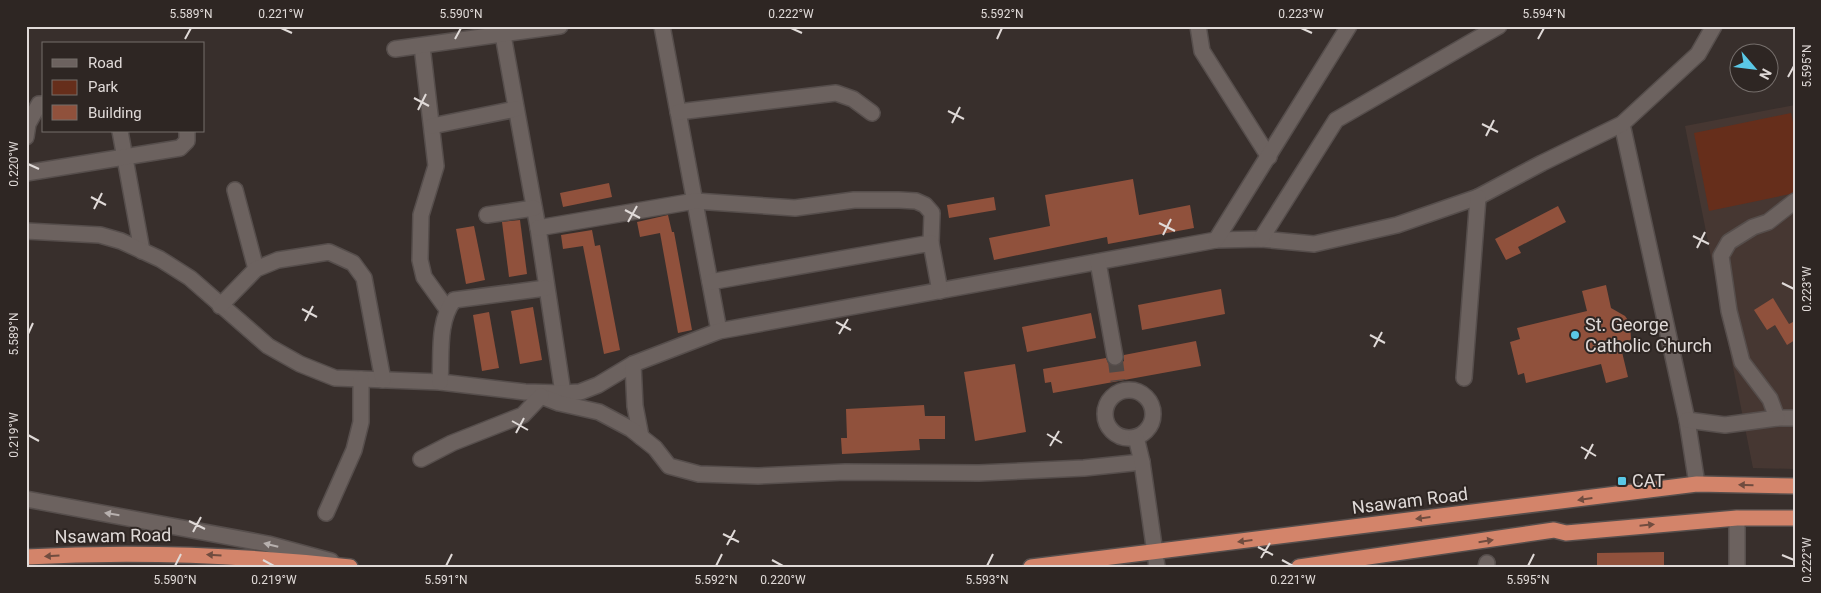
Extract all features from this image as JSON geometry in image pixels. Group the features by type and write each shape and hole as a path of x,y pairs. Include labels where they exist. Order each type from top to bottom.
{"highway":[{"name":"Nsawam Road","path":"1031,567 1155,550 1697,484 1795,486"},
{"path":"1299,567 1554,530 1566,532 1737,518 1795,518"},
{"name":"Nsawam Road","path":"26,557 191,554 272,558 351,567"}],"street":[{"path":"395,49 560,26"},
{"path":"662,26 719,331"},
{"path":"1198,26 1202,51 1269,157"},
{"path":"1216,240 1349,26"},
{"path":"1261,239 1336,120 1499,26"},
{"path":"26,231 100,235 160,259 190,278 268,346 300,364 335,378 440,382 525,392 580,392 598,385 633,364 719,331 1216,240 1261,239 1314,244 1397,224 1478,197 1622,124 1698,54 1714,26"},
{"path":"503,35 538,228 563,393"},
{"path":"422,46 436,166 422,215 420,260 424,276 447,309"},
{"path":"678,112 836,93 853,100 872,113"},
{"path":"26,137 28,124 39,104 42,104"},
{"path":"432,126 516,109"},
{"path":"1622,124 1687,420 1697,484"},
{"path":"120,132 142,251"},
{"path":"26,173 180,148 187,141 187,132"},
{"path":"235,190 256,269"},
{"path":"1464,378 1478,197"},
{"path":"538,228 695,201 795,208 854,200 916,201 925,205 932,213 931,243 940,291"},
{"path":"1777,418 1770,399 1742,362 1729,311 1721,256 1729,242 1753,228 1768,222 1795,202"},
{"path":"487,216 534,208"},
{"path":"710,282 931,243"},
{"path":"220,306 256,269 278,260 330,252 353,263 364,278 383,380"},
{"path":"1098,262 1114,357"},
{"path":"440,382 444,320 447,309 454,300 546,288"},
{"path":"633,364 635,406 641,437"},
{"path":"326,513 354,450 361,422 361,379"},
{"path":"1119,386 1145,395 1152,406 1153,419 1147,430 1136,437 1126,438 1116,434 1108,426 1105,417 1106,406 1119,386"},
{"path":"525,392 559,403 599,412 631,429 655,448 669,466 699,474 758,476 845,472 979,473 1084,468 1142,462"},
{"path":"421,458 452,443 524,415 541,396"},
{"path":"1687,420 1725,425 1777,418 1795,418"},
{"path":"1136,437 1142,462 1156,567"},
{"path":"26,499 260,542 351,567"},
{"path":"1737,518 1737,567"}],"shaded area":[{"path":"1795,105 1795,469 1753,468 1685,126"}],"green space":[{"path":"1791,113 1795,131 1795,193 1709,211 1694,133"}],"building":[{"path":"1133,179 1139,215 1190,205 1194,228 1108,244 1107,237 994,260 989,238 1050,226 1045,195"},
{"path":"609,183 612,197 563,207 560,193"},
{"path":"994,197 996,210 949,218 947,205"},
{"path":"1558,206 1566,222 1518,247 1521,253 1506,260 1495,239"},
{"path":"668,215 672,232 674,232 692,330 678,333 660,233 640,237 637,222"},
{"path":"520,220 527,274 509,277 502,222"},
{"path":"474,226 485,280 466,284 456,229"},
{"path":"592,230 595,246 600,245 620,350 604,354 583,246 563,249 561,235"},
{"name":"St. George Catholic Church","path":"1606,285 1611,308 1625,316 1630,323 1631,339 1622,352 1628,377 1606,383 1601,364 1526,383 1524,373 1518,375 1510,342 1520,339 1517,328 1587,311 1582,291"},
{"path":"1221,289 1225,314 1142,330 1138,305"},
{"path":"1773,298 1789,324 1795,321 1795,340 1787,345 1775,325 1767,330 1754,310"},
{"path":"533,307 542,360 520,364 511,311"},
{"path":"489,312 499,368 482,371 473,315"},
{"path":"1091,313 1096,338 1027,352 1022,327"},
{"path":"1196,341 1201,366 1053,393 1051,382 1045,383 1043,369 1106,358 1108,363 1116,366 1124,361 1124,355"},
{"path":"1015,364 1026,432 975,441 964,372"},
{"path":"924,405 925,416 945,416 945,439 919,439 920,450 842,454 841,438 847,438 846,409"},
{"path":"1664,552 1664,567 1597,567 1597,553"}],"tunnel":[{"path":"1115,357 1118,381"}],"place":[{"name":"St. George Catholic Church","path":"1575,335"},
{"name":"CAT","path":"1622,481"}]}
